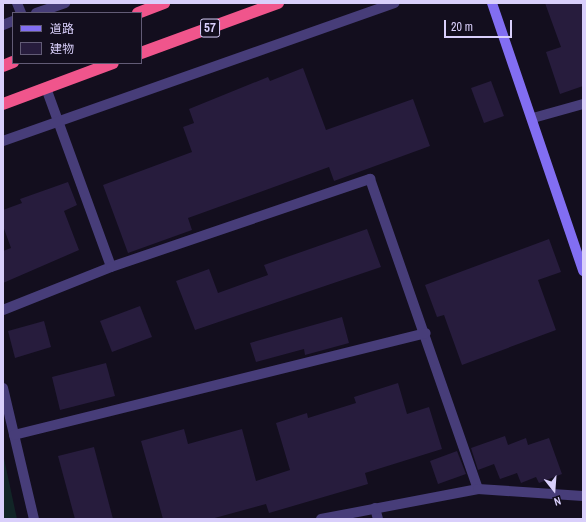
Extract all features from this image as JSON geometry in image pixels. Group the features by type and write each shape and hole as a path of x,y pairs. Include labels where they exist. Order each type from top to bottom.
{"highway":[{"path":"141,12 164,3"},
{"name":"57","path":"142,53 278,3"},
{"path":"3,104 110,64"}],"street":[{"path":"39,12 65,3"},
{"path":"3,141 58,119 394,3"},
{"path":"492,3 533,118 583,271"},
{"path":"46,88 111,267"},
{"path":"533,118 583,104"},
{"path":"3,310 111,267 370,179 426,333 478,489"},
{"path":"14,435 426,333"},
{"path":"3,388 34,519"},
{"path":"321,519 478,489 583,496"},
{"path":"375,508 378,519"}],"green space":[{"path":"3,454 17,519 3,519"}],"building":[{"path":"545,3 583,3 583,86 560,94 546,52 561,47"},
{"path":"303,68 326,130 413,99 430,146 334,181 329,167 188,218 192,230 128,253 103,185 192,152 183,127 194,123 189,109 268,77 270,81"},
{"path":"491,81 504,116 484,123 471,88"},
{"path":"68,182 77,205 64,211 79,250 3,283 3,251 11,248 3,226 3,210 22,203 20,199"},
{"path":"367,229 381,267 195,330 176,281 209,269 218,293 268,275 264,265"},
{"path":"549,239 561,272 538,280 556,330 462,365 444,315 437,317 425,285"},
{"path":"140,306 152,337 112,352 100,321"},
{"path":"342,317 349,343 305,355 304,349 256,362 250,343"},
{"path":"44,321 51,347 15,358 8,331"},
{"path":"106,363 115,396 60,410 52,377"},
{"path":"398,383 407,414 429,407 442,449 365,473 368,484 269,513 266,504 211,519 163,519 141,441 184,429 188,444 242,429 256,481 290,470 276,423 307,413 308,418 356,403 354,397"},
{"path":"505,436 508,445 526,438 528,445 549,438 562,474 539,483 536,477 521,483 517,473 500,479 494,464 478,470 471,448"},
{"path":"94,447 113,519 75,519 58,456"},
{"path":"457,451 466,474 438,484 430,461"}]}
